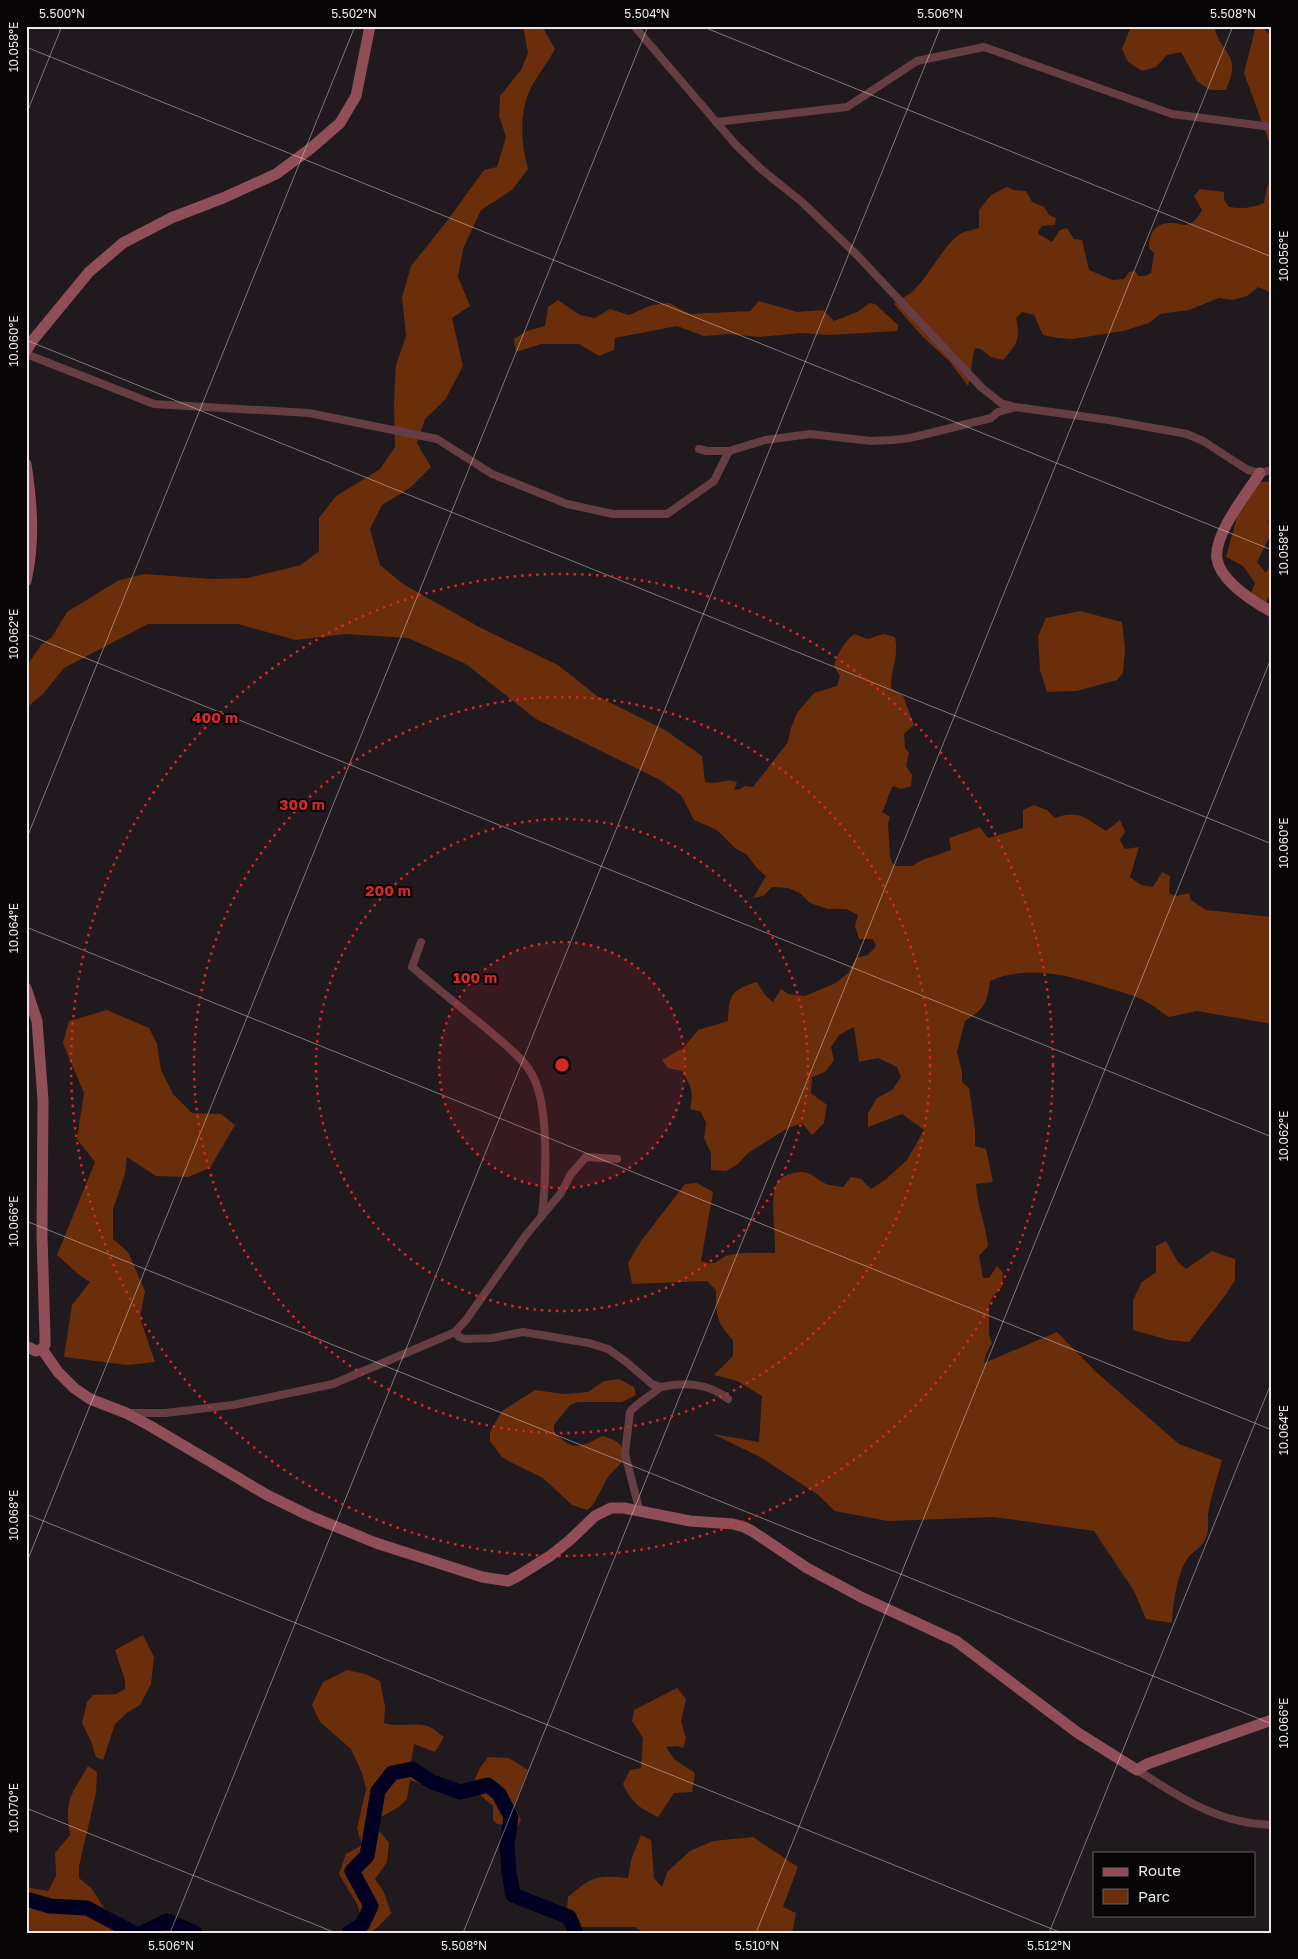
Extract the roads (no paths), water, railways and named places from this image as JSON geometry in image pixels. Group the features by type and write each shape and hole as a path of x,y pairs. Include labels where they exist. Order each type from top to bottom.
{"street":[{"path":"370,26 356,96 340,123 276,174 223,198 171,218 123,243 89,272 30,343 26,353 154,404 309,413 437,439 492,474 567,504 613,514 667,514 714,482 729,451"},
{"path":"634,26 736,145 761,169 802,202 857,254 981,387 1001,403 1015,407 1110,420 1187,434 1203,441 1241,466 1260,473 1272,470"},
{"path":"716,122 847,107 917,61 984,47 1172,114 1272,127"},
{"path":"699,449 729,451 765,440 810,434 871,442 910,438 991,418 998,412 1015,407"},
{"path":"26,464 32,516 30,562 26,581"},
{"path":"1260,473 1222,532 1218,548 1218,561 1226,577 1236,587 1252,601 1272,612"},
{"path":"421,942 412,967 478,1021 525,1064 532,1074 537,1086 546,1154 542,1216"},
{"path":"26,988 37,1021 43,1100 42,1236 45,1336 42,1349"},
{"path":"126,1413 165,1413 233,1406 333,1384 347,1380 455,1332 466,1320 526,1235 561,1193 571,1174 586,1157 617,1159"},
{"path":"455,1332 459,1337 465,1339 492,1338 523,1332 589,1343 608,1349 652,1384 661,1387"},
{"path":"26,1346 36,1351 42,1349"},
{"path":"42,1349 58,1372 74,1388 90,1399 126,1413 254,1488 310,1516 417,1557 496,1580 508,1581 550,1556 570,1540 594,1516 603,1510 611,1508 624,1508 690,1521 727,1524 748,1529 807,1568 861,1597 956,1641 1078,1733 1175,1794 1220,1815 1245,1822 1272,1825"},
{"path":"640,1512 625,1454 630,1412 633,1406 649,1397 661,1387 677,1383 713,1389 728,1399"},
{"path":"1137,1770 1146,1764 1272,1720"}],"waterway":[{"path":"349,1933 362,1925 371,1906 352,1871 367,1856 378,1791 392,1773 412,1769 432,1782 460,1792 488,1785 499,1794 511,1817 507,1845 513,1895 569,1917 576,1933"},
{"path":"26,1899 50,1906 87,1908 134,1933"},
{"path":"142,1933 167,1921 195,1933"}]}
